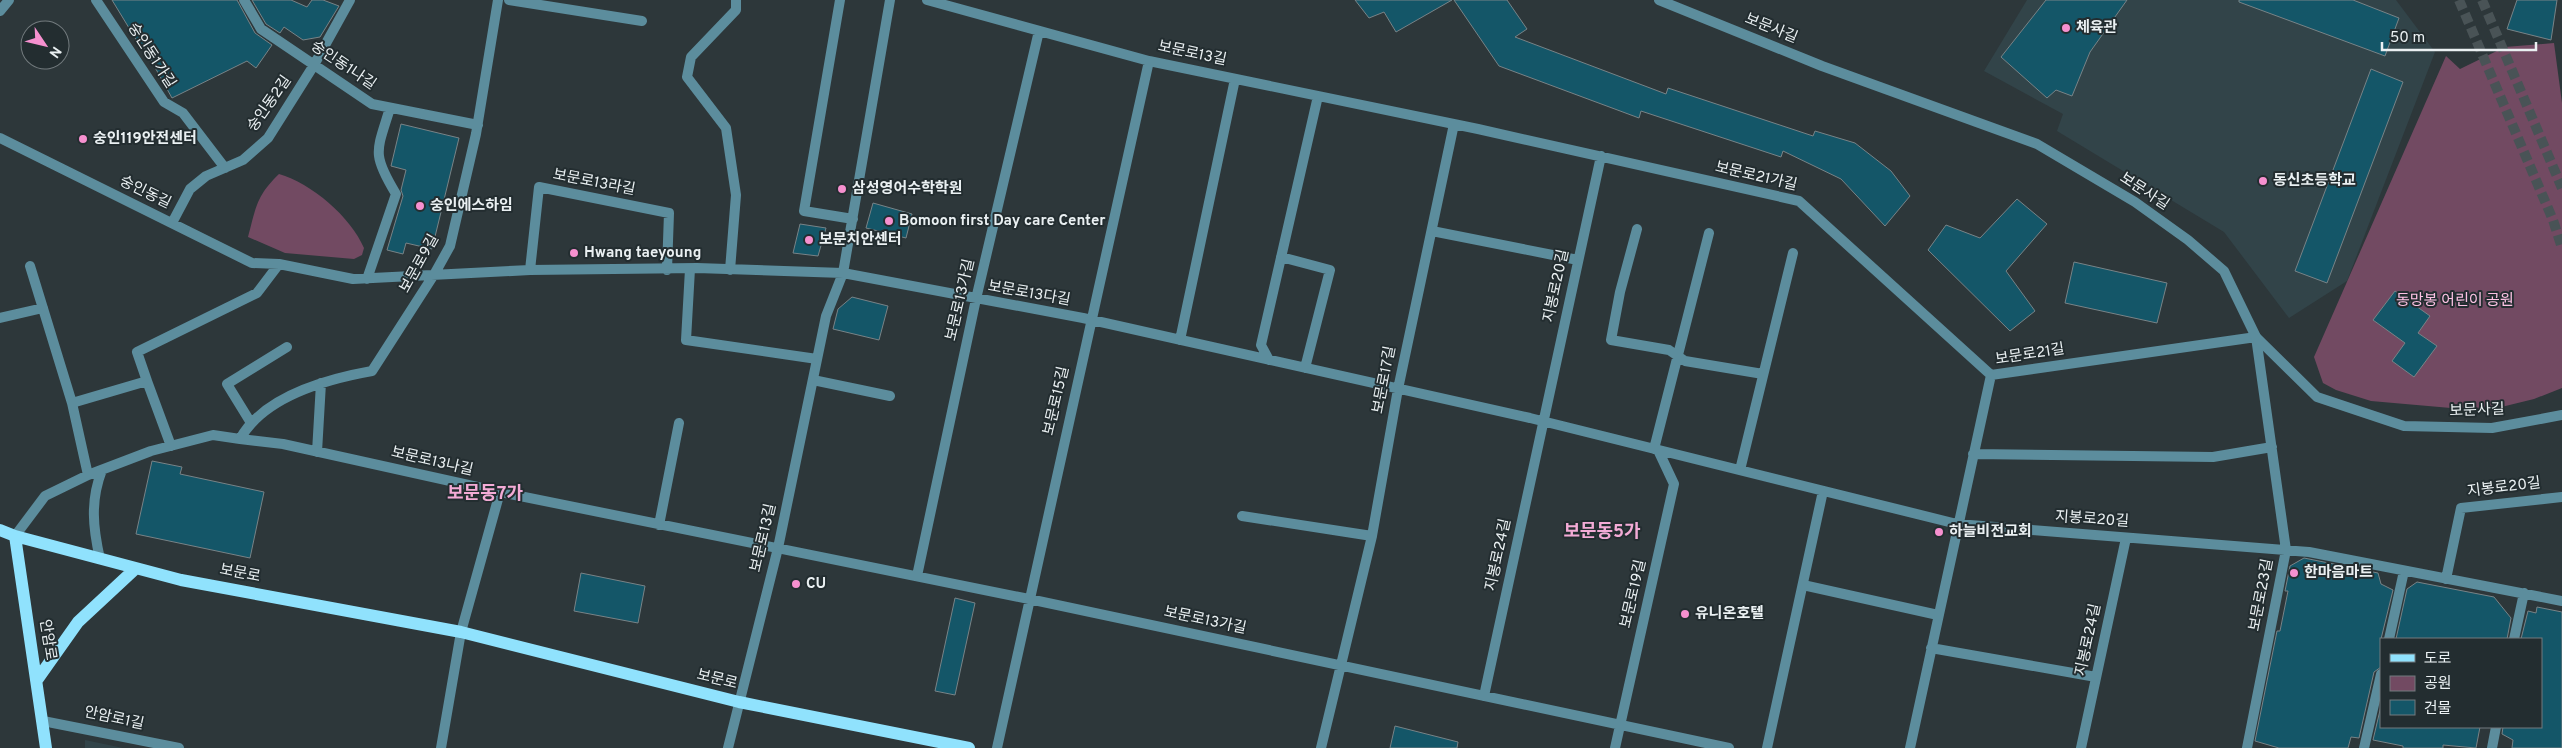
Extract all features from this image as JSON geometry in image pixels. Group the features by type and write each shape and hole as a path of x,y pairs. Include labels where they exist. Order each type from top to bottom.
{"main road":[{"name":"보문로","path":"0,524 15,536"},
{"name":"보문로","path":"0,530 15,536 181,580 460,632 739,702 969,748"},
{"name":"안암로","path":"15,536 46,748"},
{"path":"37,680 78,622 135,568"}],"street":[{"path":"0,11 9,0"},
{"name":"숭인동1가길","path":"96,0 164,102 183,113 225,168"},
{"name":"숭인동1나길","path":"244,0 261,29 372,104 478,125"},
{"name":"숭인동2길","path":"172,223 190,189 206,176 243,160 268,138 314,65 350,0"},
{"name":"보문로9길","path":"240,439 251,423 297,393 334,378 372,371 435,274 450,246 478,125 498,0"},
{"path":"509,0 642,21"},
{"path":"730,270 736,195 726,128 687,77 691,57 736,10 736,0"},
{"path":"840,0 804,211 853,219"},
{"name":"보문로13길","path":"728,748 778,548 826,316 843,273 890,0"},
{"name":"보문로13길","path":"927,0 943,2 1038,32 1149,61 1454,124"},
{"name":"보문사길","path":"1659,0 1822,66 2037,144 2136,202 2188,240 2224,271 2256,337 2317,397 2404,426 2492,428 2562,415"},
{"name":"보문로13가길","path":"916,576 976,299 1038,32"},
{"name":"보문로15길","path":"997,748 1149,61"},
{"path":"1180,340 1234,79"},
{"path":"1269,360 1261,345 1318,96"},
{"path":"367,278 396,194 381,169 377,151 390,108"},
{"name":"보문로21가길","path":"1454,124 1800,201 1991,376"},
{"name":"보문로17길","path":"1321,748 1372,536 1398,389 1454,124"},
{"name":"숭인동길","path":"0,138 252,263 279,264 353,279 435,274"},
{"name":"지봉로20길","path":"1543,421 1600,156"},
{"name":"보문로13라길","path":"530,270 539,187 669,213 668,270"},
{"path":"1637,229 1620,292 1611,340 1669,350 1685,361 1763,374"},
{"path":"1432,231 1578,260"},
{"path":"1656,450 1709,233"},
{"path":"1740,470 1793,253"},
{"path":"1281,257 1330,270 1305,368"},
{"path":"171,446 146,382 137,352 257,293 279,264"},
{"path":"30,266 72,403 88,476"},
{"path":"690,268 686,340 817,360"},
{"path":"435,274 530,270 668,270 690,268 843,273"},
{"name":"보문로13다길","path":"843,273 1091,320 1398,389"},
{"path":"0,318 42,308"},
{"name":"보문로21길","path":"1910,748 1991,376 2256,337"},
{"name":"보문로23길","path":"2247,748 2286,550 2256,337"},
{"path":"251,423 227,384 287,347"},
{"path":"813,380 890,396"},
{"path":"72,403 146,382"},
{"path":"317,452 321,383"},
{"name":"지봉로20길","path":"1398,389 1543,421 1958,524 2309,552 2562,601"},
{"name":"지봉로24길","path":"1484,696 1543,421"},
{"path":"659,525 679,423"},
{"name":"보문로13나길","path":"15,536 45,496 102,470 151,451 213,435 283,444 500,492 778,548"},
{"path":"1973,454 2213,457 2272,447"},
{"name":"보문로19길","path":"1615,748 1674,484 1656,450"},
{"path":"100,559 93,511 95,487 102,470"},
{"path":"1766,748 1804,585 1823,491"},
{"path":"441,748 460,632 500,492"},
{"name":"지봉로20길","path":"2446,579 2461,508 2562,497"},
{"path":"1242,516 1372,536"},
{"name":"지봉로24길","path":"2081,748 2126,538"},
{"name":"보문로13가길","path":"778,548 1341,665"},
{"path":"2388,638 2404,571"},
{"path":"1804,585 1938,616"},
{"path":"2514,638 2524,593"},
{"path":"1931,648 2096,677"},
{"path":"1341,665 1729,748"},
{"path":"2364,748 2380,678"},
{"name":"안암로1길","path":"43,720 179,748"},
{"path":"2492,748 2496,728"}],"shaded area":[{"name":"동신초등학교","path":"2027,0 2396,0 2435,52 2347,281 2289,318 2224,232 2057,131 2063,114 1984,71"},
{"path":"85,740 123,748 85,748"}],"green space":[{"name":"동망봉 어린이 공원","path":"2554,43 2562,103 2562,388 2534,399 2485,411 2371,401 2336,390 2323,383 2314,357 2446,56 2460,69 2505,47"},
{"path":"279,174 291,178 317,193 340,213 358,236 364,248 362,255 354,259 285,253 248,237 261,196"}],"building":[{"path":"112,0 237,0 255,33 272,45 256,68 247,61 172,98 142,44 140,46"},
{"path":"252,0 291,0 307,7 312,0 323,0 339,6 320,37 303,40 284,27 280,33 266,24"},
{"path":"1355,0 1452,0 1396,32 1384,12 1369,18"},
{"path":"1454,0 1507,0 1527,29 1515,37 1666,94 1668,88 1813,136 1815,131 1855,143 1891,171 1910,196 1885,226 1841,179 1783,151 1781,157 1641,111 1639,118 1499,66"},
{"name":"체육관","path":"2046,0 2127,0 2090,52 2072,96 2056,90 2047,98 2001,57"},
{"path":"2239,0 2353,0 2399,18 2385,56 2239,2"},
{"path":"2517,0 2557,0 2551,40 2507,29"},
{"path":"2371,69 2403,82 2327,283 2295,271"},
{"name":"숭인에스하임","path":"401,124 459,138 432,249 406,243 403,254 387,250 403,196 401,190 406,170 391,166"},
{"path":"2017,199 2047,224 2006,271 2035,311 2010,331 1928,250 1946,225 1980,238"},
{"name":"Bomoon first Day care Center","path":"873,203 912,214 906,238 866,228"},
{"name":"보문치안센터","path":"800,224 826,228 818,256 793,253"},
{"path":"2074,262 2167,283 2157,323 2065,303"},
{"path":"2395,291 2430,316 2418,333 2437,346 2414,377 2392,361 2405,343 2373,320"},
{"path":"852,297 888,306 879,340 833,329 838,309"},
{"path":"152,461 182,467 180,474 264,492 250,558 136,534"},
{"path":"2304,558 2378,573 2381,584 2393,590 2380,638 2380,668 2374,672 2359,738 2351,737 2348,748 2279,748 2255,741 2277,631 2280,631 2288,591 2285,591 2290,566"},
{"path":"581,573 645,586 638,623 574,611"},
{"path":"2417,582 2494,597 2511,618 2507,638 2396,638 2407,589"},
{"path":"955,598 975,603 955,695 935,691"},
{"path":"2537,607 2562,612 2562,748 2512,748 2513,740 2502,734 2503,728 2542,728 2542,638 2521,638 2528,611 2536,613"},
{"path":"2380,710 2380,728 2480,728 2476,748 2443,745 2443,748 2403,748 2403,746 2373,740"},
{"path":"1395,726 1458,742 1457,748 1390,748"}],"tunnel":[{"path":"2459,0 2553,220 2562,248"},
{"path":"2482,0 2562,188"}],"place":[{"name":"체육관","path":"2066,28"},
{"name":"숭인119안전센터","path":"83,139"},
{"name":"동신초등학교","path":"2263,181"},
{"name":"삼성영어수학학원","path":"842,189"},
{"name":"숭인에스하임","path":"420,206"},
{"name":"Bomoon first Day care Center","path":"889,221"},
{"name":"보문치안센터","path":"809,240"},
{"name":"Hwang taeyoung","path":"574,253"},
{"name":"하늘비전교회","path":"1939,532"},
{"name":"한마음마트","path":"2294,573"},
{"name":"CU","path":"796,584"},
{"name":"유니온호텔","path":"1685,614"}],"district":[{"name":"보문동7가","path":"485,494"},
{"name":"보문동5가","path":"1602,532"}]}
